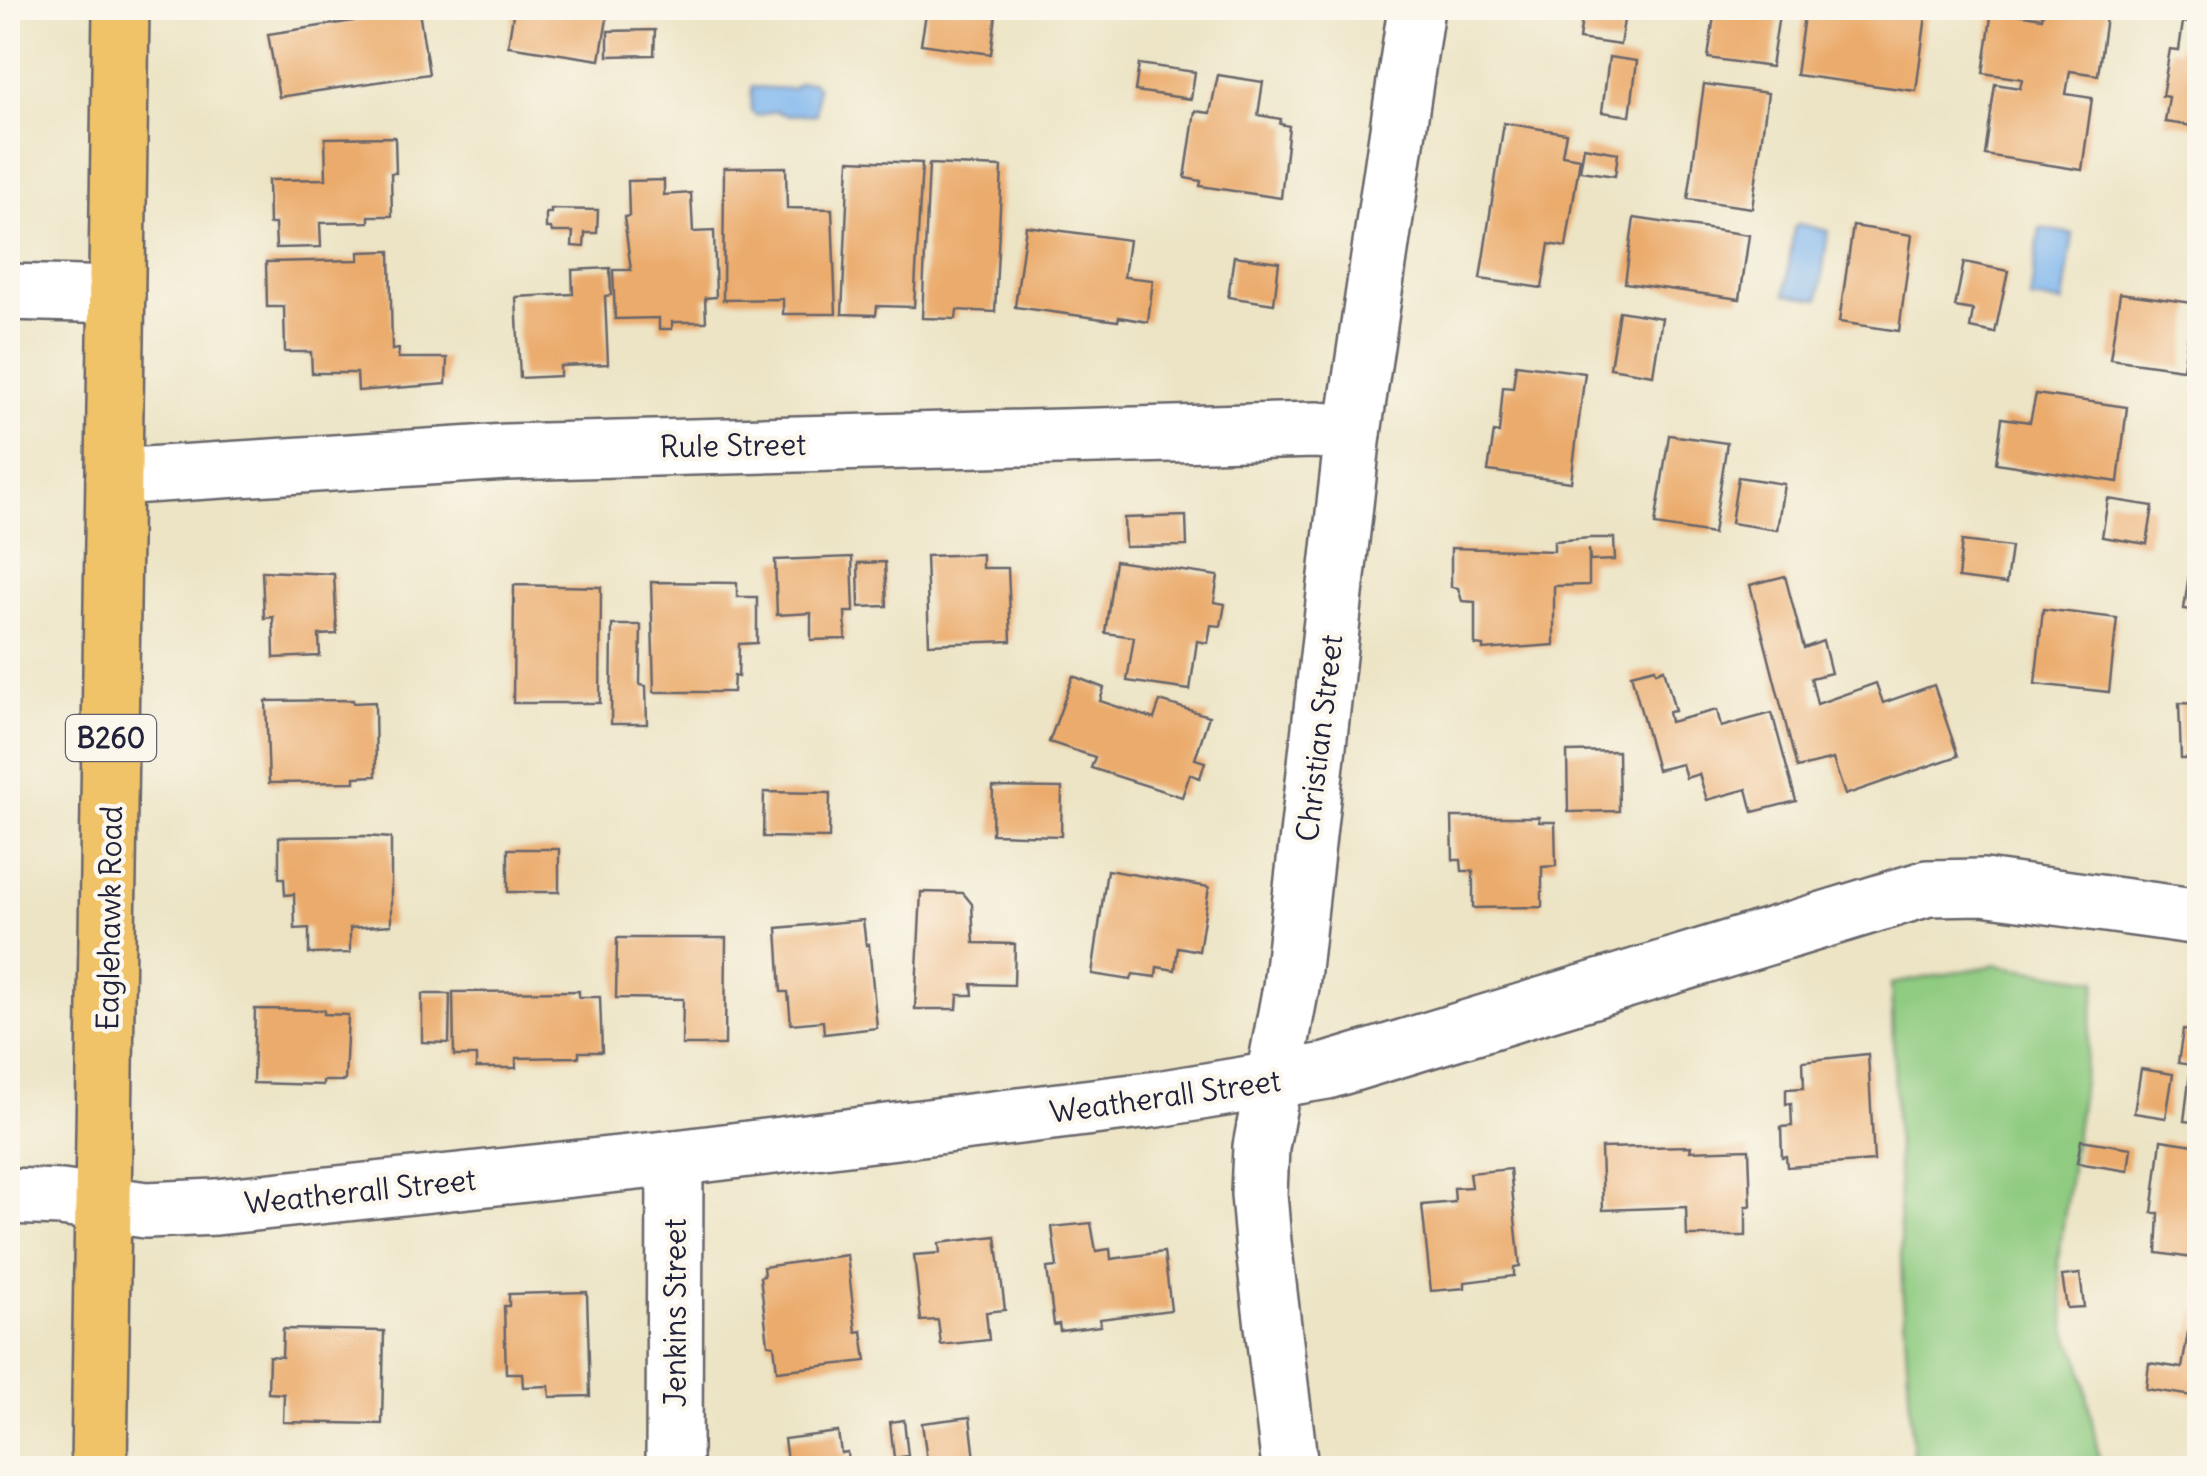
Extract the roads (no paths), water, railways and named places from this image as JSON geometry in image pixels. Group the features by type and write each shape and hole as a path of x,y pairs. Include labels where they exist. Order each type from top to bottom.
{"main road":[{"name":"Eaglehawk Road","path":"99,1468 121,8"}],"street":[{"name":"Christian Street","path":"1290,1468 1259,1194 1261,1147 1290,986 1354,434 1416,8"},
{"path":"8,292 117,296"},
{"name":"Rule Street","path":"114,476 560,450 1316,430 1354,434"},
{"name":"Weatherall Street","path":"8,1196 146,1210 216,1207 675,1158 1158,1099 1274,1081 1327,1071 1928,888 1984,887 2200,917"},
{"name":"Jenkins Street","path":"674,1468 675,1158"}],"water":[{"path":"812,82 817,86 816,114 786,115 776,111 757,116 751,112 752,87 792,89 799,83"},
{"path":"1798,224 1828,231 1819,299 1785,294 1794,228"},
{"path":"2040,228 2073,234 2063,303 2030,299"}]}
